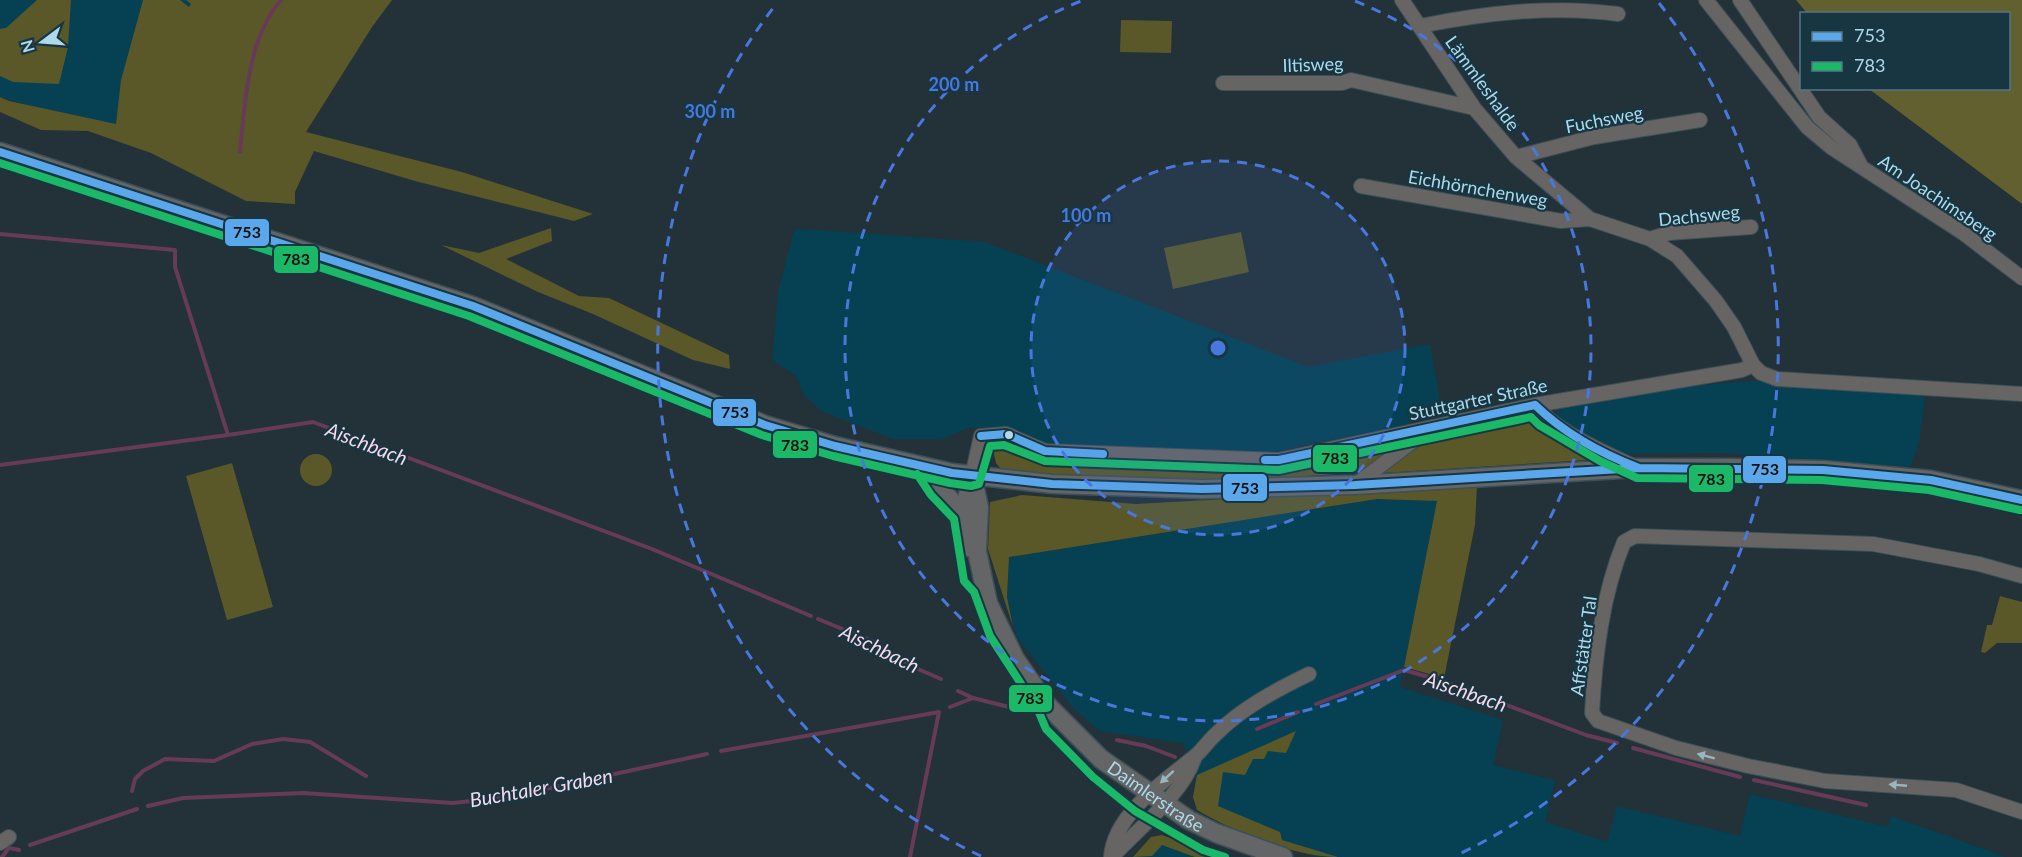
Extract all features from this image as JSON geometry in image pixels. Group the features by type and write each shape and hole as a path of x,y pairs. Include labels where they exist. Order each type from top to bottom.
{"main road":[{"path":"0,152 473,306 765,424 835,446 926,468 972,476 1150,489 1355,485 1638,468 1823,470 1931,480 2022,500"},
{"path":"926,468 939,488 971,511 992,491 1010,480"},
{"name":"Daimlerstraße","path":"972,476 971,511 983,586 999,631 1015,659 1047,705 1054,722 1101,770 1208,841 1262,857"},
{"name":"Daimlerstraße","path":"1153,803 1216,833 1283,857"}],"street":[{"name":"Lämmleshalde","path":"1401,0 1474,108 1516,157 1590,219 1650,239 1677,256 1716,300 1734,327 1753,365"},
{"name":"Am Joachimsberg","path":"1706,0 1807,127 1862,167 1963,233 2022,278"},
{"name":"Am Joachimsberg","path":"1740,0 1800,89"},
{"path":"1420,26 1467,17 1576,8 1618,14"},
{"name":"Iltisweg","path":"1223,83 1342,83 1351,80 1474,108"},
{"name":"Am Joachimsberg","path":"1801,90 1819,117 1850,145 1862,167"},
{"name":"Fuchsweg","path":"1516,157 1594,137 1700,120"},
{"name":"Eichhörnchenweg","path":"1361,186 1561,221 1590,219"},
{"name":"Dachsweg","path":"1650,239 1669,233 1751,227"},
{"path":"1753,365 1761,373 1777,379 2022,394"},
{"name":"Stuttgarter Straße","path":"972,476 981,436 1006,434 1045,451 1279,460 1535,405 1742,370 1753,365"},
{"path":"1535,405 1544,416 1605,453 1638,468"},
{"path":"1355,485 1431,428"},
{"name":"Affstätter Tal","path":"2022,576 1979,564 1873,544 1635,536 1624,542 1608,594 1594,670 1592,714 1598,721 1710,757 1825,781 1956,790 2022,812"},
{"path":"1111,857 1111,845 1121,825 1153,803 1191,769 1195,756 1215,734 1246,708 1309,674"}],"shaded area":[{"path":"0,0 373,0 360,14 281,181 0,97"},
{"path":"37,0 71,0 68,47 59,84 13,82 0,76 0,29 6,28"},
{"path":"143,0 180,0 189,7 191,4 186,0 392,0 372,27 306,132 462,172 593,214 574,221 415,181 314,151 295,192 295,204 246,201 151,153 88,131 41,130 0,112 0,97 9,101 116,124 121,80"},
{"path":"1796,0 2022,0 2022,204 1870,90 2010,90 2010,12 1806,12"},
{"path":"1121,20 1172,21 1171,53 1120,52"},
{"path":"551,228 552,241 506,259 579,296 609,298 729,355 730,369 693,360 593,314 538,292 441,245 479,253"},
{"path":"794,230 985,242 1308,367 1430,344 1442,413 1393,428 1267,454 1043,443 1017,432 994,427 967,428 943,439 893,439 821,411 804,395 796,376 772,360 778,292"},
{"path":"1241,232 1249,272 1173,289 1164,248"},
{"path":"1753,381 1925,396 1919,443 1910,467 1722,453 1621,454 1558,418 1556,407 1681,387"},
{"path":"1524,415 1534,415 1603,459 1382,473 1438,433"},
{"path":"1005,441 1035,456 1049,460 1254,468 1403,442 1404,445 1362,472 1267,479 1158,481 1054,477 1002,470 996,463 993,450 996,444"},
{"path":"316,454 327,459 332,470 327,481 316,486 305,481 300,470 305,459"},
{"path":"232,463 273,607 227,620 186,476"},
{"path":"1477,485 1475,525 1444,678 1404,667 1437,501 1377,499 1009,557 1007,597 1013,627 988,549 990,502 1022,495 1136,504"},
{"path":"1377,499 1437,501 1400,687 1503,720 1493,765 1555,780 1545,822 1607,842 1617,806 1740,836 1750,794 1888,827 1891,816 2006,857 1319,857 1264,840 1197,810 1193,797 1197,775 1183,743 1099,731 1073,708 1016,636 1007,597 1009,557"},
{"path":"2000,596 2022,602 2022,643 1997,643 1985,653 1981,652 1987,625 1992,625"},
{"path":"1296,731 1286,753 1268,751 1264,759 1253,759 1245,775 1223,772 1218,806 1280,832 1282,840 1338,857 1303,853 1265,842 1197,810 1193,797 1197,775"},
{"path":"1162,835 1221,857 1195,857 1162,845 1152,856 1133,857 1151,837"},
{"path":"1151,837 1220,857 1133,857"}],"waterway":[{"path":"240,152 246,93 254,52 261,33 281,0"},
{"name":"Aischbach","path":"0,234 175,250 175,267 228,435 313,422 652,549 811,616"},
{"path":"0,465 228,435"},
{"name":"Aischbach","path":"818,619 872,641 918,669 941,679"},
{"name":"Aischbach","path":"1316,704 1404,670 1446,682 1586,735 1617,743"},
{"name":"Aischbach","path":"958,691 973,698 1013,708"},
{"name":"Buchtaler Graben","path":"950,707 973,698"},
{"name":"Buchtaler Graben","path":"721,751 939,712 910,857"},
{"name":"Aischbach","path":"1257,729 1298,712"},
{"name":"Buchtaler Graben","path":"132,791 135,779 143,771 165,759 214,761 252,744 283,739 310,742 366,776"},
{"name":"Aischbach","path":"1117,740 1146,746 1175,757"},
{"name":"Aischbach","path":"1633,748 1740,777"},
{"name":"Buchtaler Graben","path":"148,806 183,798 303,793 453,803 508,797 707,754"},
{"name":"Aischbach","path":"1754,780 1866,805"},
{"name":"Buchtaler Graben","path":"30,845 137,809"},
{"path":"2,857 9,848 19,850"}],"transit line":[{"name":"753","path":"0,152 473,306 765,425 835,446 952,473 1052,484 1202,489 1355,485 1638,468 1823,470 1931,480 2022,500"},
{"name":"783","path":"0,163 469,316 762,435 833,456 950,483 971,486 979,484 990,446 1004,445 1045,461 1279,470 1531,417 1539,425 1600,461 1637,478 1822,480 1929,490 2020,510"},
{"name":"753","path":"1535,405 1558,425 1584,442 1639,468"},
{"name":"753","path":"1265,460 1279,460 1535,405"},
{"name":"753","path":"981,436 1006,434 1045,451 1103,454"},
{"name":"783","path":"917,474 931,495 954,519 964,581 974,592 990,636 1038,710 1046,729 1093,777 1135,811 1203,850 1225,857"}]}
